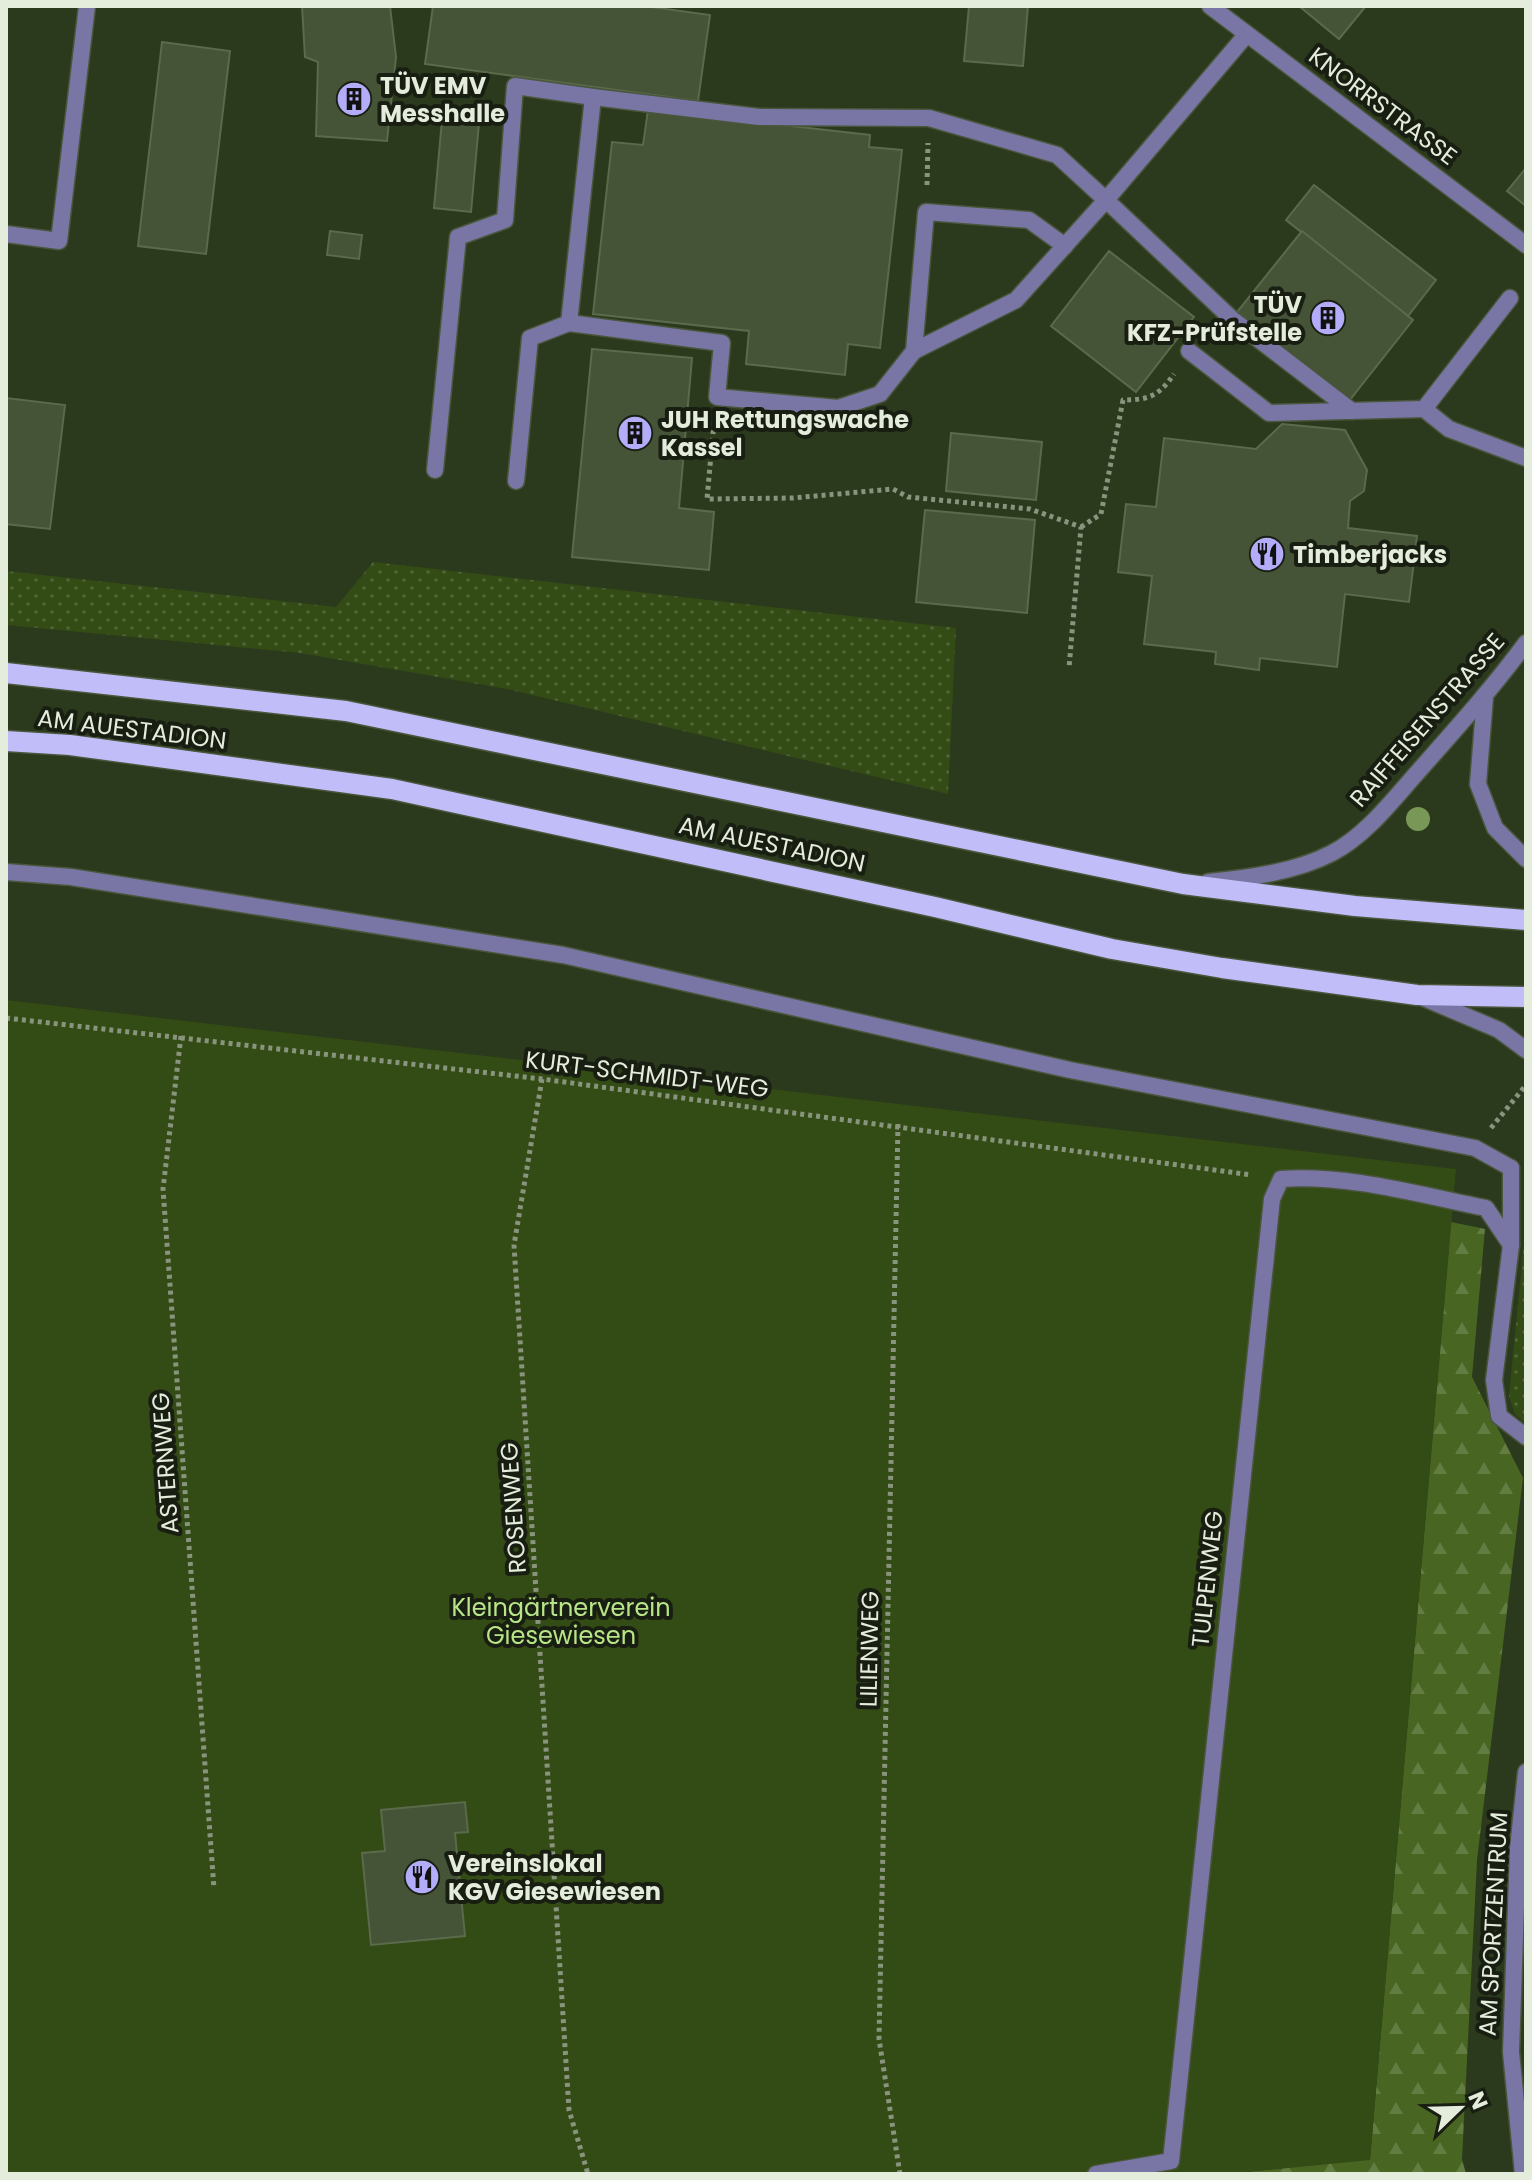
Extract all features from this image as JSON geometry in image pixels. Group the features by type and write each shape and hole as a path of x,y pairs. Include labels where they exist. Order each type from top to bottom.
{"main road":[{"name":"AM AUESTADION","path":"6,673 346,711 1183,884 1355,906 1526,920"},
{"name":"AM AUESTADION","path":"6,741 70,745 392,789 935,907 1112,949 1329,985 1417,995 1526,997"}],"street":[{"path":"6,234 59,241 87,6"},
{"name":"KNORRSTRASSE","path":"1210,6 1526,245"},
{"path":"516,481 530,338 569,323 722,343 717,397 838,408 880,394 914,351 1016,300 1247,34"},
{"path":"435,470 458,237 505,220 515,86 759,117 929,118 1057,155 1232,319 1352,411"},
{"path":"569,323 593,97"},
{"path":"914,351 926,212 1029,220 1065,246"},
{"path":"1424,409 1510,298"},
{"path":"1189,351 1269,413 1424,409 1449,429 1526,458"},
{"name":"RAIFFEISENSTRASSE","path":"1183,884 1242,879 1333,853 1378,815 1485,696 1526,643"},
{"path":"1485,696 1478,784 1495,828 1526,859"},
{"path":"6,872 71,877 563,955 1070,1070 1475,1148 1511,1168 1511,1245 1494,1380 1499,1416 1526,1437"},
{"path":"1417,995 1499,1030 1526,1050"},
{"path":"1281,1179 1373,1186 1486,1208 1511,1245"},
{"name":"TULPENWEG","path":"1096,2174 1171,2161 1272,1199 1281,1179"},
{"name":"AM SPORTZENTRUM","path":"1523,2174 1511,2052 1518,1848 1526,1772"}],"path":[{"path":"926,212 929,118"},
{"path":"1081,527 1101,514 1123,400 1148,400 1162,391 1189,351"},
{"path":"717,397 707,499 793,498 893,489 908,497 1030,509 1081,527"},
{"path":"1069,668 1081,527"},
{"name":"KURT-SCHMIDT-WEG","path":"6,1018 542,1079 898,1124 1281,1179"},
{"name":"ASTERNWEG","path":"181,1036 163,1189 214,1889"},
{"name":"ROSENWEG","path":"542,1079 514,1245 569,2110 588,2174"},
{"path":"1475,1148 1526,1085"},
{"name":"LILIENWEG","path":"898,1124 879,2039 900,2174"}],"green space":[{"path":"373,562 956,628 948,794 507,689 300,653 6,625 6,571 336,607"},
{"name":"Kleingärtnerverein Giesewiesen","path":"6,1000 1456,1169 1370,2160 1227,2174 6,2174"},
{"path":"1451,1222 1485,1229 1472,1377 1523,1478 1477,1860 1462,2159 1466,2174 1228,2174 1370,2159"},
{"path":"1526,1223 1526,1424 1515,1414 1509,1396"}],"building":[{"name":"TÜV EMV Messhalle","path":"302,6 390,6 396,57 387,141 316,136 318,62 305,57"},
{"path":"433,6 644,6 710,15 698,101 425,64"},
{"path":"969,6 1028,6 1023,66 964,61"},
{"path":"1299,6 1366,6 1339,39"},
{"path":"162,42 230,51 206,254 138,246"},
{"path":"648,110 870,135 869,147 902,150 880,348 848,344 845,375 746,364 749,331 593,314 612,142 643,145"},
{"path":"442,120 479,123 471,212 434,208"},
{"path":"1526,168 1526,206 1507,191"},
{"path":"1314,185 1436,280 1408,316 1286,220"},
{"path":"330,231 362,235 359,259 327,255"},
{"name":"TÜV KFZ-Prüfstelle","path":"1302,231 1413,320 1349,401 1237,312"},
{"path":"1109,251 1194,317 1136,392 1051,326"},
{"name":"JUH Rettungswache Kassel","path":"592,349 692,358 679,508 714,512 709,570 572,557"},
{"path":"6,398 65,405 50,529 6,524"},
{"name":"Timberjacks","path":"1282,424 1345,430 1367,470 1364,491 1350,501 1348,528 1417,536 1409,602 1345,594 1337,667 1260,658 1259,670 1215,664 1216,652 1144,644 1152,576 1118,572 1126,504 1156,507 1164,438 1256,449"},
{"path":"951,433 1042,442 1036,500 946,491"},
{"path":"925,510 1035,520 1027,613 916,602"},
{"path":"465,1802 468,1832 455,1833 465,1936 371,1945 362,1853 385,1851 381,1810"}],"place":[{"name":"TÜV EMV Messhalle","path":"354,99"},
{"name":"TÜV KFZ-Prüfstelle","path":"1328,318"},
{"name":"JUH Rettungswache Kassel","path":"635,433"},
{"name":"Timberjacks","path":"1267,554"},
{"name":"Vereinslokal KGV Giesewiesen","path":"422,1877"}]}
